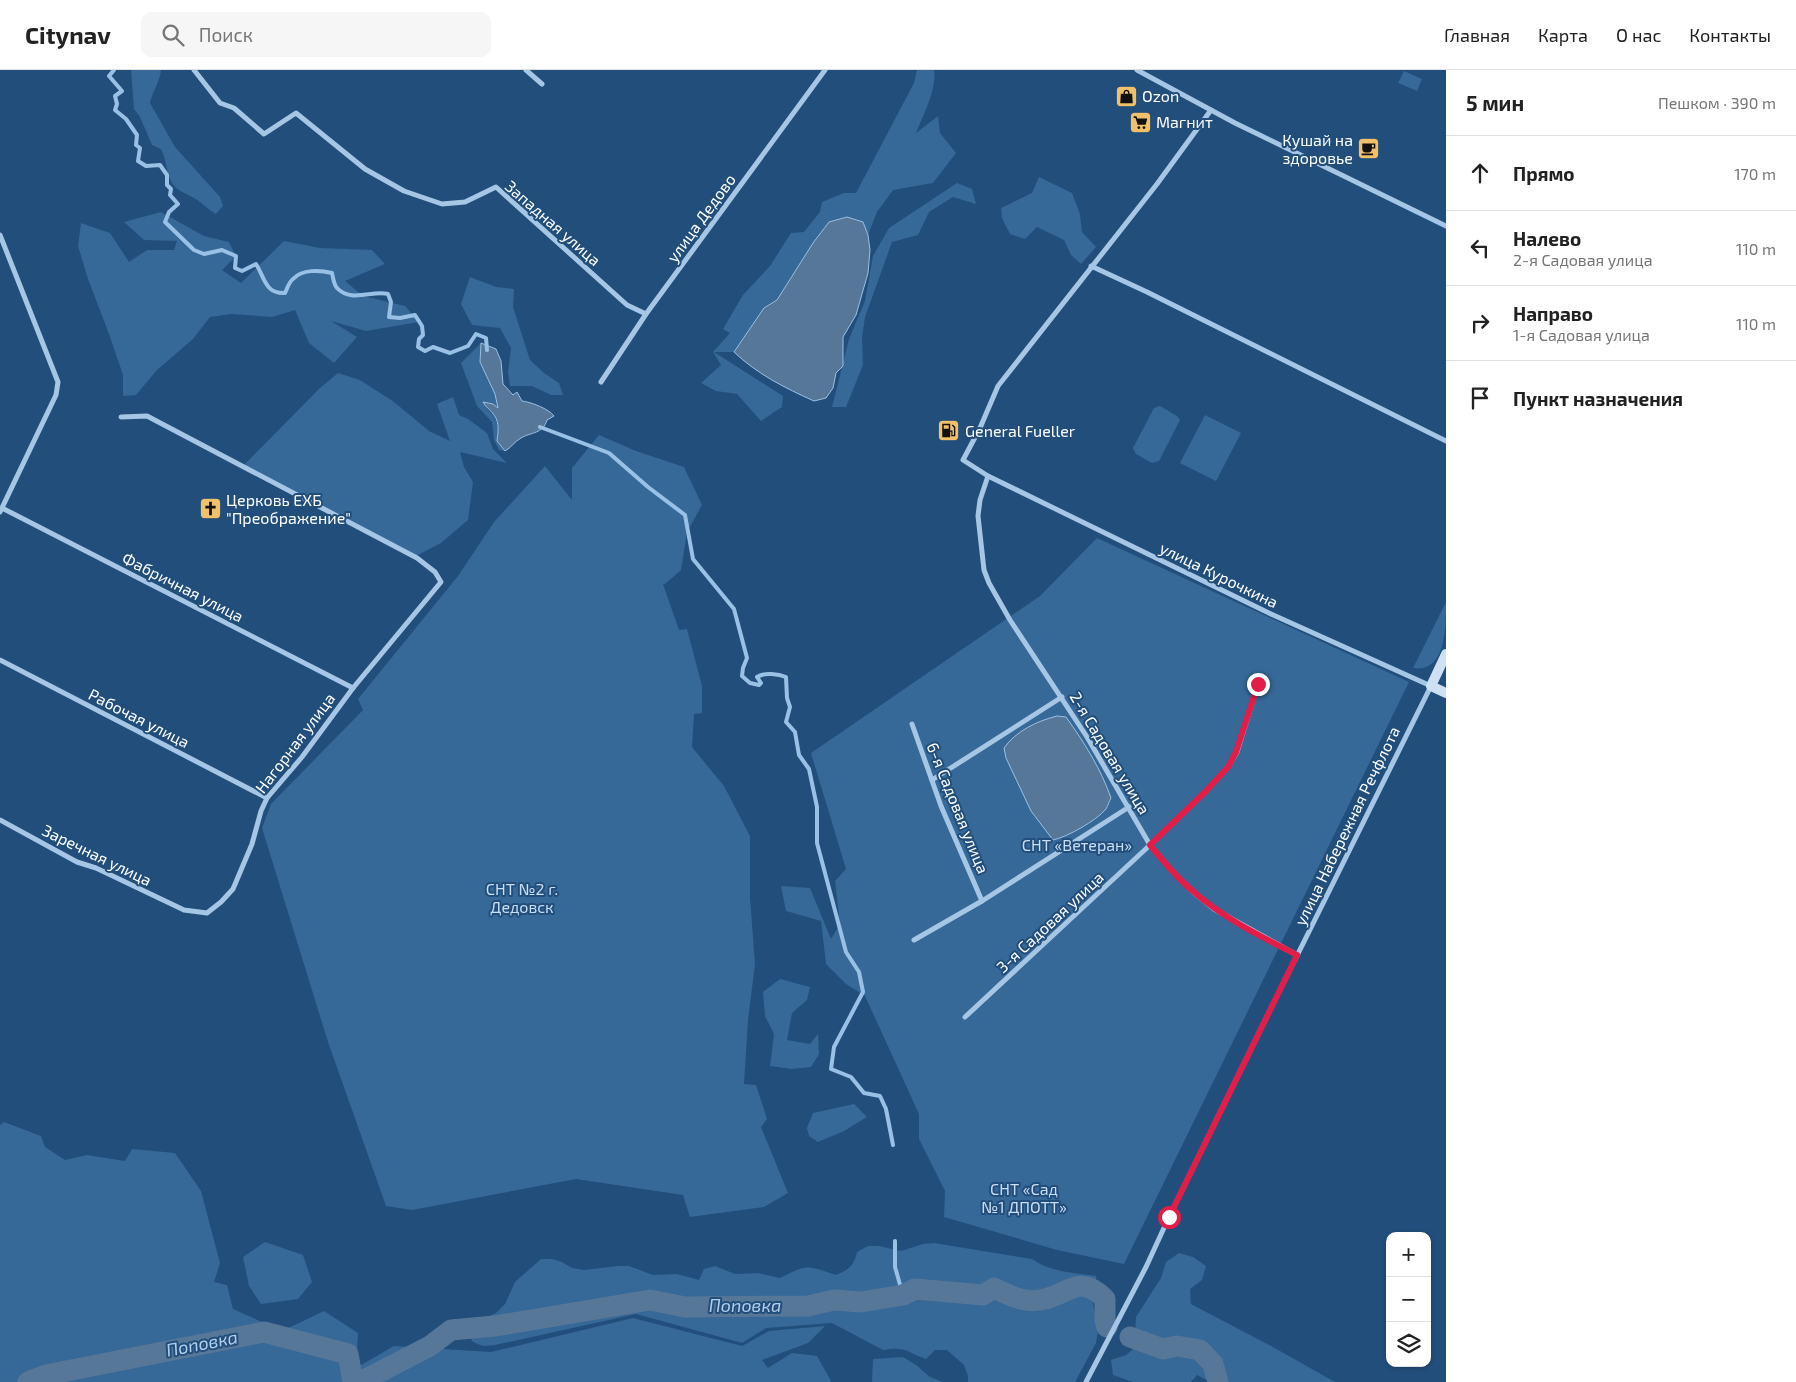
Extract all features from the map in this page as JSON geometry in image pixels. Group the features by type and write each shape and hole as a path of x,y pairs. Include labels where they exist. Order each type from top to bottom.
{"street":[{"name":"Западная улица","path":"194,70 220,103 234,108 264,134 296,113 365,169 404,191 442,204 465,202 496,187 628,305 646,314"},
{"path":"526,70 542,84"},
{"name":"улица Дедово","path":"600,382 646,314 824,70"},
{"path":"1137,70 1211,110 1446,226"},
{"path":"1211,110 1157,184 1091,266 1446,441"},
{"path":"0,235 58,382 56,395 1,510"},
{"name":"улица Курочкина","path":"1091,266 998,386 980,428 963,460 999,482 1271,614 1431,686"},
{"name":"Нагорная улица","path":"121,417 146,416 417,558 435,572 441,582 353,688 302,757 267,798 261,811 252,844 232,889 222,902 207,913 184,910"},
{"name":"2-я Садовая улица","path":"988,476 980,500 978,516 984,570 989,583 1010,620 1062,697 1150,845 1187,886 1214,909 1297,955"},
{"name":"Фабричная улица","path":"1,510 353,688"},
{"path":"1446,654 1431,686 1446,693"},
{"name":"Рабочая улица","path":"0,660 267,798"},
{"name":"3-я Садовая улица","path":"965,1017 1150,845 1228,767 1236,752 1258,684"},
{"name":"улица Набережная Речфлота","path":"1086,1382 1146,1267 1297,955 1431,686"},
{"path":"932,780 1062,697"},
{"name":"6-я Садовая улица","path":"912,724 941,806 982,900"},
{"path":"914,940 982,900 1129,807"},
{"name":"Заречная улица","path":"0,820 78,862 96,868 184,910"}],"green space":[{"path":"131,70 161,70 150,103 175,147 220,197 223,206 216,214 197,200 178,190 172,183 161,149 152,145 140,117 134,109"},
{"path":"917,70 934,70 934,77 929,102 916,133 938,116 940,133 956,153 933,183 893,190 877,212 868,235 863,222 847,217 829,222 813,243 777,300 764,308 734,352 714,352 783,396 782,407 761,421 737,394 716,391 701,383 721,365 713,352 730,333 723,329 743,295 770,266 791,233 804,232 820,212 822,202 844,193 856,193 914,83"},
{"path":"1404,71 1422,79 1417,91 1398,83"},
{"path":"1039,177 1072,193 1080,214 1082,232 1096,247 1081,264 1071,255 1064,240 1037,227 1025,239 1010,234 1002,218 1001,208 1032,193"},
{"path":"957,183 972,189 976,204 953,197 929,212 918,235 892,242 865,317 862,338 863,365 846,407 832,407 849,339 865,301 873,256 889,228"},
{"path":"161,212 204,236 229,242 236,256 222,270 241,283 284,241 320,248 372,250 385,264 345,281 363,296 405,306 419,322 366,331 331,321 357,337 334,363 309,343 295,310 272,317 232,314 210,317 193,339 157,370 136,395 123,396 123,375 78,246 81,223 110,233 129,262 147,250 174,250 177,241 144,240 124,222"},
{"path":"470,277 496,287 514,289 513,307 530,360 559,383 563,395 551,395 532,386 510,386 508,372 511,348 500,328 472,325 461,304"},
{"path":"481,343 480,362 495,394 498,409 485,407 497,422 497,441 505,451 499,450 494,440 492,422 477,406 461,363"},
{"path":"338,373 360,380 394,402 429,431 450,441 437,404 453,397 459,415 468,419 487,433 493,449 507,463 460,452 464,467 473,482 468,520 441,543 414,557 244,465 320,388"},
{"path":"1160,406 1177,416 1180,420 1159,461 1152,463 1136,454 1133,448 1154,408"},
{"path":"1205,415 1241,433 1216,481 1180,463"},
{"name":"СНТ №2 г. Дедовск","path":"599,435 636,451 684,467 702,505 687,532 681,570 663,584 679,630 687,629 702,686 702,713 694,714 692,747 724,786 750,836 750,898 755,964 748,1020 744,1084 756,1085 767,1119 761,1127 788,1193 764,1207 690,1217 683,1195 576,1179 412,1210 386,1206 328,1042 262,828 271,804 363,710 358,699 458,576 494,522 545,466 572,500 572,468"},
{"name":"СНТ «Ветеран»","path":"1097,538 1409,682 1124,1264 1057,1250 944,1217 945,1191 919,1139 919,1114 865,996 846,984 826,964 821,921 786,911 781,886 810,888 831,939 840,924 835,881 846,869 811,753 1040,596"},
{"path":"1446,602 1444,635 1438,656 1424,668 1413,668"},
{"path":"780,979 810,987 807,1000 792,1013 787,1040 810,1044 818,1034 819,1054 811,1067 792,1069 770,1066 774,1034 765,1016 763,992"},
{"path":"854,1104 867,1117 844,1131 818,1142 809,1136 807,1128 813,1113"},
{"path":"4,1122 41,1136 45,1147 65,1160 87,1155 125,1161 132,1149 175,1153 201,1191 220,1263 214,1282 227,1285 233,1309 282,1331 324,1311 358,1333 356,1368 394,1346 491,1352 633,1318 742,1346 769,1331 825,1326 808,1343 762,1360 768,1368 792,1353 817,1356 831,1382 0,1382 0,1125"},
{"path":"265,1242 303,1255 312,1282 298,1299 261,1304 249,1286 243,1257"},
{"path":"934,1243 1032,1259 1046,1267 1096,1276 1096,1288 1092,1299 1098,1331 1096,1343 1075,1382 968,1382 964,1365 947,1350 935,1350 926,1359 901,1349 883,1350 832,1323 766,1328 742,1343 636,1314 495,1345 483,1346 473,1342 467,1332 475,1323 496,1313 505,1304 515,1282 541,1259 552,1259 572,1268 584,1270 629,1266 653,1275 677,1274 699,1280 704,1269 715,1266 735,1274 758,1273 780,1278 802,1268 819,1269 836,1275 850,1267 857,1252 868,1246 879,1246 901,1251 923,1244"},
{"path":"1179,1253 1193,1257 1206,1266 1202,1280 1190,1289 1191,1304 1335,1382 1210,1382 1197,1375 1191,1382 1133,1382 1113,1375 1111,1360 1126,1355 1138,1345 1135,1332 1136,1317 1161,1278 1166,1262"},
{"path":"903,1357 930,1377 943,1382 872,1382 873,1359"}],"shaded area":[{"path":"847,217 863,222 868,235 870,250 868,273 856,315 843,337 843,366 836,373 833,388 826,398 814,401 772,380 734,352 764,308 777,300 813,243 829,222"},
{"path":"481,343 496,349 501,361 503,384 513,395 517,392 522,401 540,406 554,416 547,420 543,428 521,438 505,451 497,441 498,428 496,418 483,402 493,404 498,408 495,394 480,362"},
{"path":"1057,716 1066,717 1079,736 1092,756 1111,798 1106,809 1089,823 1053,840 1031,811 1006,758 1004,748 1021,732 1042,721"}],"waterway":[{"path":"114,70 109,76 122,91 115,96 117,104 115,110 126,119 137,135 136,145 140,148 138,161 146,166 160,165 167,175 167,185 171,189 170,195 178,204 169,212 165,222 194,250 204,254 222,250 236,256 235,268 242,271 256,264 269,288 278,293 285,293 292,280 301,273 317,271 332,273 336,287 349,295 388,294 391,302 389,317 400,318 415,315 422,326 423,335 419,339 418,347 425,351 433,347 450,353 468,346 476,334 486,338 487,350"},
{"path":"540,427 609,453 648,487 685,515 693,559 734,609 747,658 742,676 750,683 759,685 761,683 757,677 760,675 772,674 786,677 787,698 790,707 786,722 795,732 799,755 809,769 817,807 817,843 846,952 859,972 863,992 834,1047 831,1069 851,1077 864,1093 880,1096 886,1109 893,1145"},
{"path":"895,1241 895,1267 903,1295"},
{"name":"Поповка","path":"360,1382 430,1346 451,1330 495,1326 650,1300 685,1307 808,1306 834,1300 861,1302 903,1295 915,1289 983,1295 994,1288 1016,1298 1034,1301 1050,1298 1080,1286 1096,1291 1105,1299 1107,1327"},
{"name":"Поповка","path":"28,1382 46,1375 264,1332 348,1354 353,1382"},
{"name":"Поповка","path":"1130,1337 1163,1349 1177,1346 1200,1350 1213,1364 1218,1382"}],"place":[{"name":"Ozon","path":"1126,96"},
{"name":"Магнит","path":"1140,122"},
{"name":"Кушай на здоровье","path":"1369,149"},
{"name":"General Fueller","path":"949,431"},
{"name":"Церковь ЕХБ \"Преображение\"","path":"210,509"}],"route":[{"path":"1169,1217 1297,955 1214,909 1193,892 1150,845 1228,767 1236,752 1258,684"}],"park label":[{"name":"СНТ «Сад №1 ДПОТТ»","path":"1024,1198"}]}
